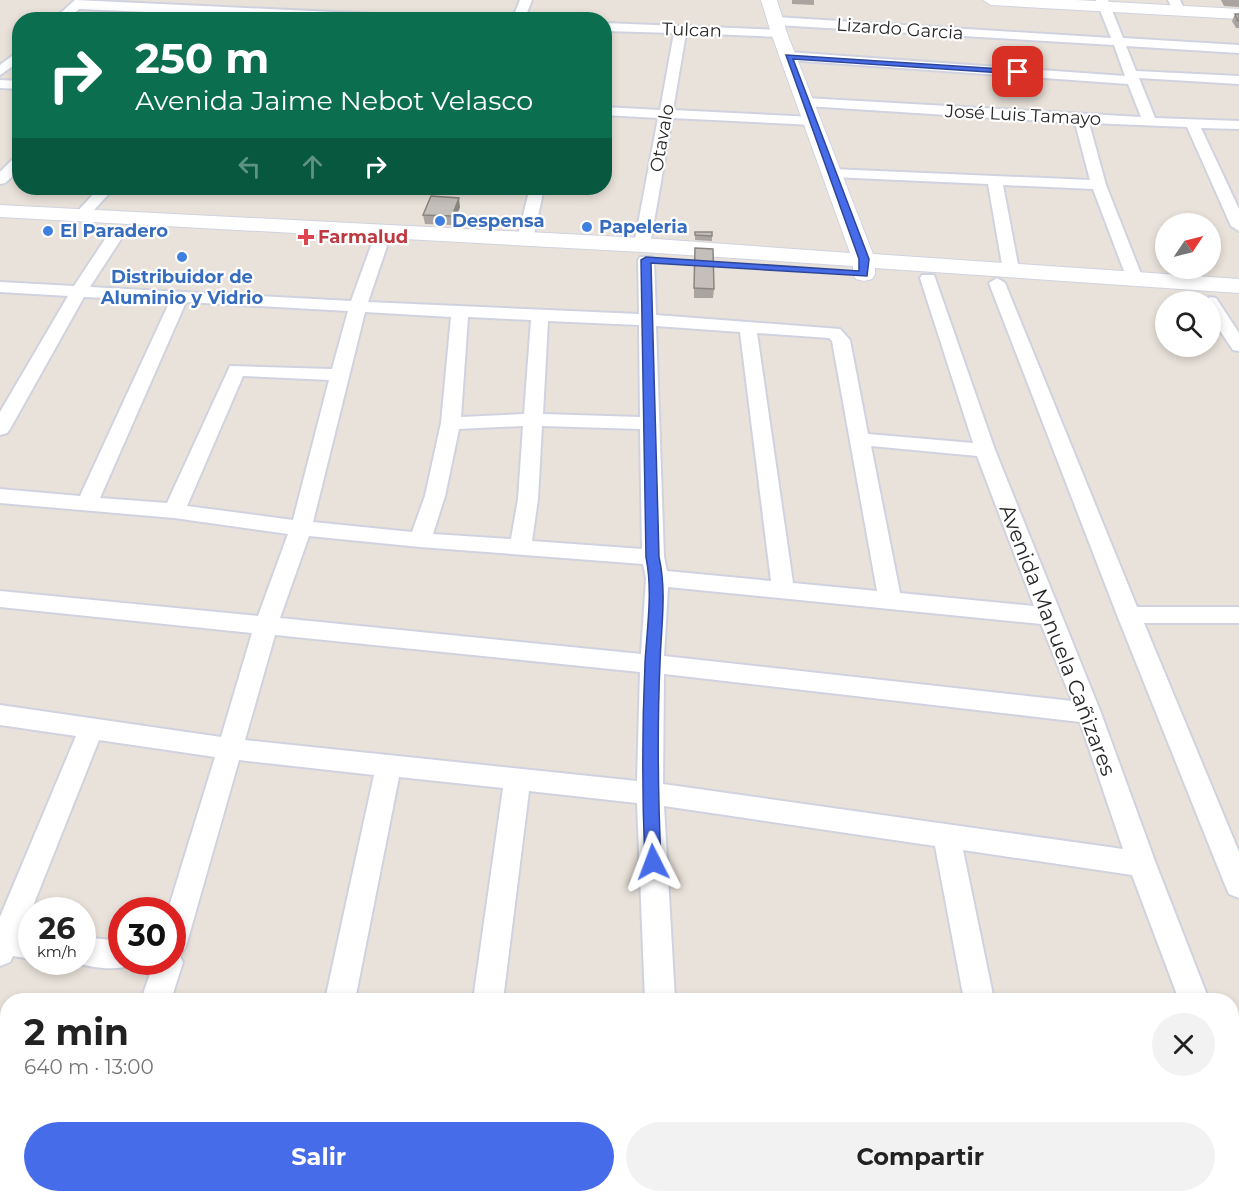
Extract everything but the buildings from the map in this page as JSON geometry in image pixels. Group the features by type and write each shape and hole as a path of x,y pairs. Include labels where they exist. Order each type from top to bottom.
{"main road":[{"path":"769,0 864,267"},
{"path":"991,0 1177,5 1239,14"},
{"path":"0,211 525,239 644,253"},
{"path":"0,226 379,246 644,253 1004,276 1135,279 1239,286"},
{"path":"864,267 928,278 969,274"},
{"path":"1004,276 1155,294"},
{"path":"1221,299 1239,298"}],"street":[{"path":"79,3 200,12"},
{"path":"1103,3 1150,122"},
{"path":"161,12 164,9"},
{"name":"Tulcan","path":"612,27 681,30 777,27"},
{"name":"Lizardo Garcia","path":"777,27 1239,49"},
{"name":"Otavalo","path":"660,993 650,793 655,568 644,253 681,30"},
{"path":"788,56 1131,77 1239,80"},
{"path":"0,71 12,60"},
{"name":"José Luis Tamayo","path":"806,102 1239,125"},
{"path":"612,111 813,121"},
{"path":"1081,118 1099,185 1135,279"},
{"path":"1192,124 1239,225"},
{"path":"0,180 12,168"},
{"path":"832,173 1099,185"},
{"path":"995,181 1004,276 1128,615 1233,855 1239,885"},
{"path":"80,217 100,195"},
{"path":"525,239 535,195"},
{"path":"0,429 79,291 117,233"},
{"path":"186,898 266,626 302,528 339,375 358,306 379,246"},
{"name":"Avenida Manuela Cañizares","path":"928,278 985,450 1089,713 1142,864 1191,993"},
{"path":"0,286 460,312 648,320 834,333 841,340 890,601"},
{"path":"86,505 180,297"},
{"path":"420,540 435,496 451,423 460,312"},
{"path":"520,548 528,499 540,315"},
{"path":"1221,318 1239,346"},
{"path":"748,328 783,589"},
{"path":"174,511 236,370 339,375"},
{"path":"451,423 534,420 650,423"},
{"path":"860,439 985,450"},
{"path":"0,496 174,511 302,528 520,548 783,589 1049,616"},
{"path":"0,599 652,664 1089,713"},
{"path":"1128,615 1239,615"},
{"path":"0,715 229,749 650,793 1142,864"},
{"path":"12,946 91,729"},
{"path":"341,993 388,767"},
{"path":"489,993 517,780"},
{"path":"947,837 978,993"},
{"path":"158,993 164,975"}],"place":[{"name":"Despensa","path":"440,221"},
{"name":"Papeleria","path":"587,227"},
{"name":"El Paradero","path":"48,231"},
{"name":"Farmalud","path":"306,237"},
{"name":"Distribuidor de Aluminio y Vidrio","path":"182,257"}],"route":[{"path":"653,862 650,793 652,664 657,578 653,557 646,260 864,274 864,259 788,56 1018,72"}]}
